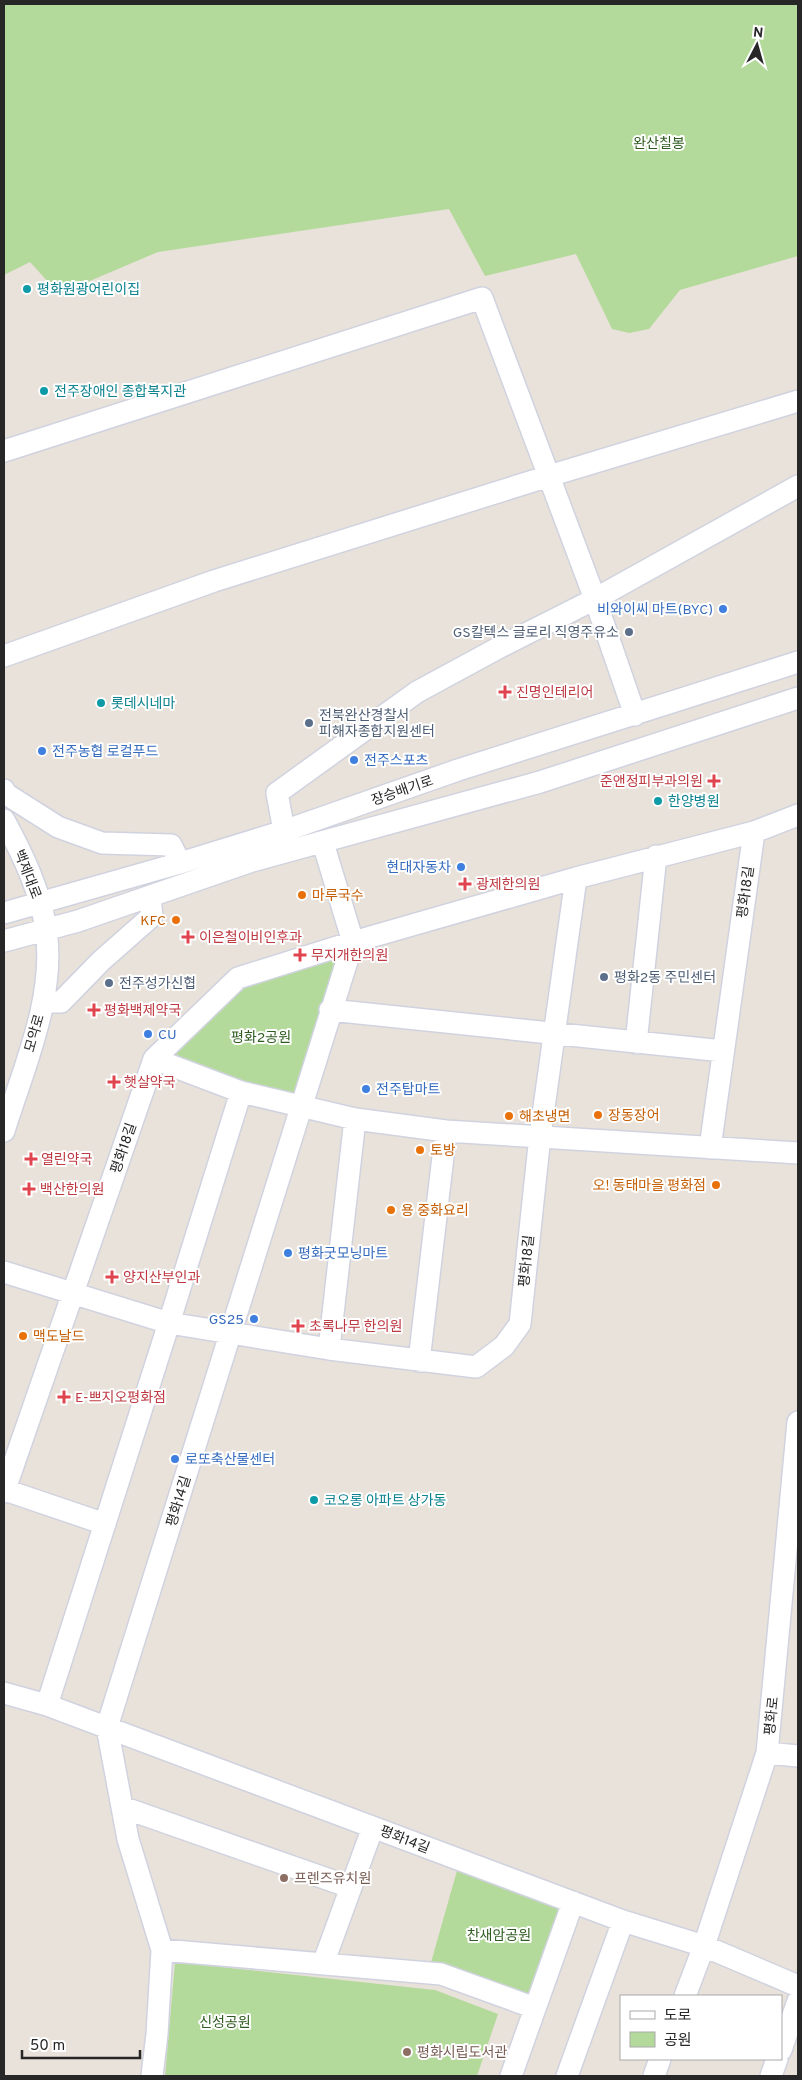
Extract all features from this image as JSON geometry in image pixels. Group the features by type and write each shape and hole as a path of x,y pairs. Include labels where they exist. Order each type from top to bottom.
{"street":[{"path":"4,451 482,298 595,598 635,714"},
{"path":"4,656 214,580 798,401"},
{"path":"284,831 277,793 417,692 595,598 798,486"},
{"name":"장승배기로","path":"4,910 40,903 284,831 458,770 798,662"},
{"name":"장승배기로","path":"4,947 46,931 150,898 252,861 540,782 798,698"},
{"path":"4,790 6,794 58,827 102,843 171,845 180,863"},
{"path":"754,832 798,815"},
{"name":"백제대로","path":"4,820 40,903 46,931"},
{"name":"평화18길","path":"73,1294 154,1059 238,978 353,942 576,878 754,832 710,1148"},
{"path":"231,1333 330,1010 353,942 323,843"},
{"path":"636,1043 656,856"},
{"name":"평화18길","path":"420,1361 476,1367 504,1346 520,1324 540,1136 576,878"},
{"path":"43,1002 61,1002 101,961 152,916 150,898"},
{"path":"4,910 4,947"},
{"name":"모악로","path":"4,1131 43,1002 47,977 46,931"},
{"path":"330,1010 723,1051"},
{"path":"154,1059 241,1092 355,1119 446,1130 798,1153"},
{"path":"47,1705 241,1092"},
{"path":"329,1349 355,1119"},
{"path":"4,1272 169,1323 329,1349 420,1361 446,1130"},
{"path":"73,1294 4,1491 105,1524"},
{"name":"평화14길","path":"107,1727 231,1333"},
{"name":"평화로","path":"685,1995 704,1946 767,1753 796,1460 798,1422"},
{"name":"평화14길","path":"4,1693 47,1705 107,1727 623,1921 704,1946 798,1986"},
{"path":"107,1727 128,1839 162,1950 157,2034 152,2076"},
{"path":"767,1753 798,1756"},
{"path":"122,1807 350,1887"},
{"path":"323,1964 373,1827"},
{"path":"512,2076 573,1902"},
{"path":"567,2076 623,1921"},
{"path":"162,1950 441,1974 535,2008"},
{"path":"782,2047 798,2001"},
{"path":"654,2076 660,2060"},
{"path":"771,2076 778,2060"}],"green space":[{"name":"완산칠봉","path":"4,4 798,4 798,256 680,290 649,329 629,333 612,329 576,254 485,276 449,209 158,252 59,294 30,262 4,275"},
{"name":"평화2공원","path":"353,942 301,1106 154,1059 238,978"},
{"name":"찬새암공원","path":"460,1860 573,1902 535,2008 428,1973"},
{"name":"신성공원","path":"175,1962 435,1990 498,2014 477,2076 165,2076"}],"place":[{"name":"평화원광어린이집","path":"27,289"},
{"name":"전주장애인 종합복지관","path":"44,391"},
{"name":"비와이씨 마트(BYC)","path":"723,609"},
{"name":"GS칼텍스 글로리 직영주유소","path":"629,632"},
{"name":"진명인테리어","path":"505,692"},
{"name":"롯데시네마","path":"101,703"},
{"name":"전북완산경찰서 피해자종합지원센터","path":"309,723"},
{"name":"전주농협 로컬푸드","path":"42,751"},
{"name":"전주스포츠","path":"354,760"},
{"name":"준앤정피부과의원","path":"714,781"},
{"name":"한양병원","path":"658,801"},
{"name":"현대자동차","path":"461,867"},
{"name":"광제한의원","path":"465,884"},
{"name":"마루국수","path":"302,895"},
{"name":"KFC","path":"176,920"},
{"name":"이은철이비인후과","path":"188,937"},
{"name":"무지개한의원","path":"300,955"},
{"name":"평화2동 주민센터","path":"604,977"},
{"name":"전주성가신협","path":"109,983"},
{"name":"평화백제약국","path":"94,1010"},
{"name":"CU","path":"148,1034"},
{"name":"햇살약국","path":"114,1082"},
{"name":"전주탑마트","path":"366,1089"},
{"name":"장동장어","path":"598,1115"},
{"name":"해초냉면","path":"509,1116"},
{"name":"토방","path":"420,1150"},
{"name":"열린약국","path":"31,1159"},
{"name":"오! 동태마을 평화점","path":"716,1185"},
{"name":"백산한의원","path":"29,1189"},
{"name":"용 중화요리","path":"391,1210"},
{"name":"평화굿모닝마트","path":"288,1253"},
{"name":"양지산부인과","path":"112,1277"},
{"name":"GS25","path":"254,1319"},
{"name":"초록나무 한의원","path":"298,1326"},
{"name":"맥도날드","path":"23,1336"},
{"name":"E-쁘지오평화점","path":"64,1397"},
{"name":"로또축산물센터","path":"175,1459"},
{"name":"코오롱 아파트 상가동","path":"314,1500"},
{"name":"프렌즈유치원","path":"284,1878"},
{"name":"평화시립도서관","path":"407,2052"}]}
